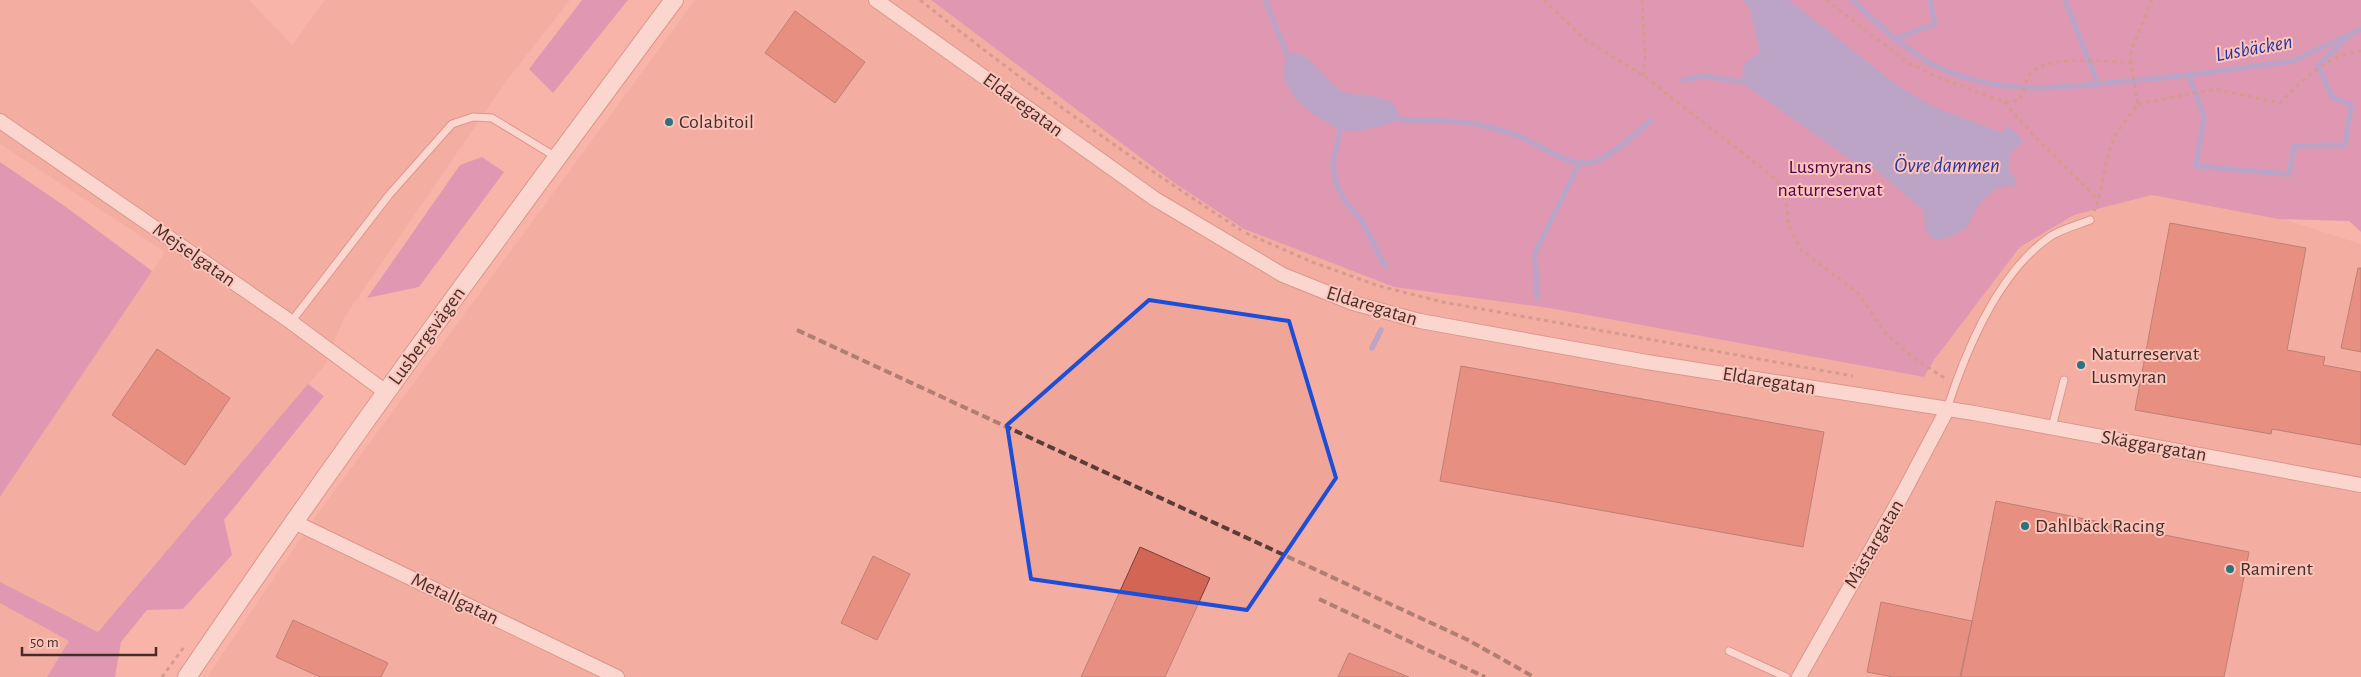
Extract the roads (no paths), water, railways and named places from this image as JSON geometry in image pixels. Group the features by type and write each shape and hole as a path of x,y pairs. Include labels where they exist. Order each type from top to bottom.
{"street":[{"name":"Lusbergsvägen","path":"186,677 292,522 556,157 674,0"},
{"name":"Eldaregatan","path":"876,0 1155,199 1282,275 1354,304 1429,323 1656,364 1947,410"},
{"name":"Mejselgatan","path":"0,121 291,322 387,393"},
{"name":"Skäggargatan","path":"1947,410 2052,427 2361,484"},
{"name":"Mästargatan","path":"1799,677 1901,497 1947,410"},
{"name":"Metallgatan","path":"292,522 617,677"}],"lane":[{"path":"291,322 389,195 452,124 473,117 492,118 556,157"},
{"path":"1947,410 1968,349 1999,293 2020,264 2052,235 2090,220"},
{"path":"2052,427 2064,380"},
{"path":"1729,651 1786,677"}],"water":[{"name":"Övre dammen","path":"1742,0 1789,0 1897,85 1934,107 2003,133 2008,125 2024,141 2009,155 2009,172 2014,175 2016,187 2003,187 1992,192 1974,213 1968,226 1953,235 1935,241 1925,230 1924,211 1874,168 1851,160 1741,82 1744,64 1760,52 1749,7"},
{"path":"1298,53 1306,57 1339,90 1350,94 1371,95 1392,102 1402,120 1372,128 1349,131 1334,127 1321,119 1297,100 1286,84 1284,65 1287,54"}],"waterway":[{"path":"1265,0 1287,54"},
{"name":"Lusbäcken","path":"1852,0 1895,39 1935,24 1930,0"},
{"name":"Lusbäcken","path":"2065,0 2098,84 2189,75 2204,117 2196,166 2289,174 2294,146 2345,145 2351,105 2333,98 2318,66 2350,34"},
{"name":"Lusbäcken","path":"2189,75 2293,61 2361,29"},
{"name":"Lusbäcken","path":"1895,39 1922,59 1960,76 1980,82 2037,88 2098,84"},
{"path":"1683,80 1705,76 1741,82"},
{"path":"1402,120 1448,121 1482,125 1505,131 1564,159 1580,163 1596,161 1613,152 1651,120"},
{"path":"1340,130 1333,165 1337,186 1347,204 1362,221 1385,266"},
{"path":"1537,299 1535,253 1580,162"},
{"path":"1372,348 1381,330"}],"railway":[{"path":"797,330 1468,640 1534,677"},
{"path":"1319,599 1485,677"}],"place":[{"name":"Colabitoil","path":"669,122"},
{"name":"Naturreservat Lusmyran","path":"2081,365"},
{"name":"Dahlbäck Racing","path":"2025,526"},
{"name":"Ramirent","path":"2230,569"}],"park label":[{"name":"Lusmyrans naturreservat","path":"1830,178"}]}
